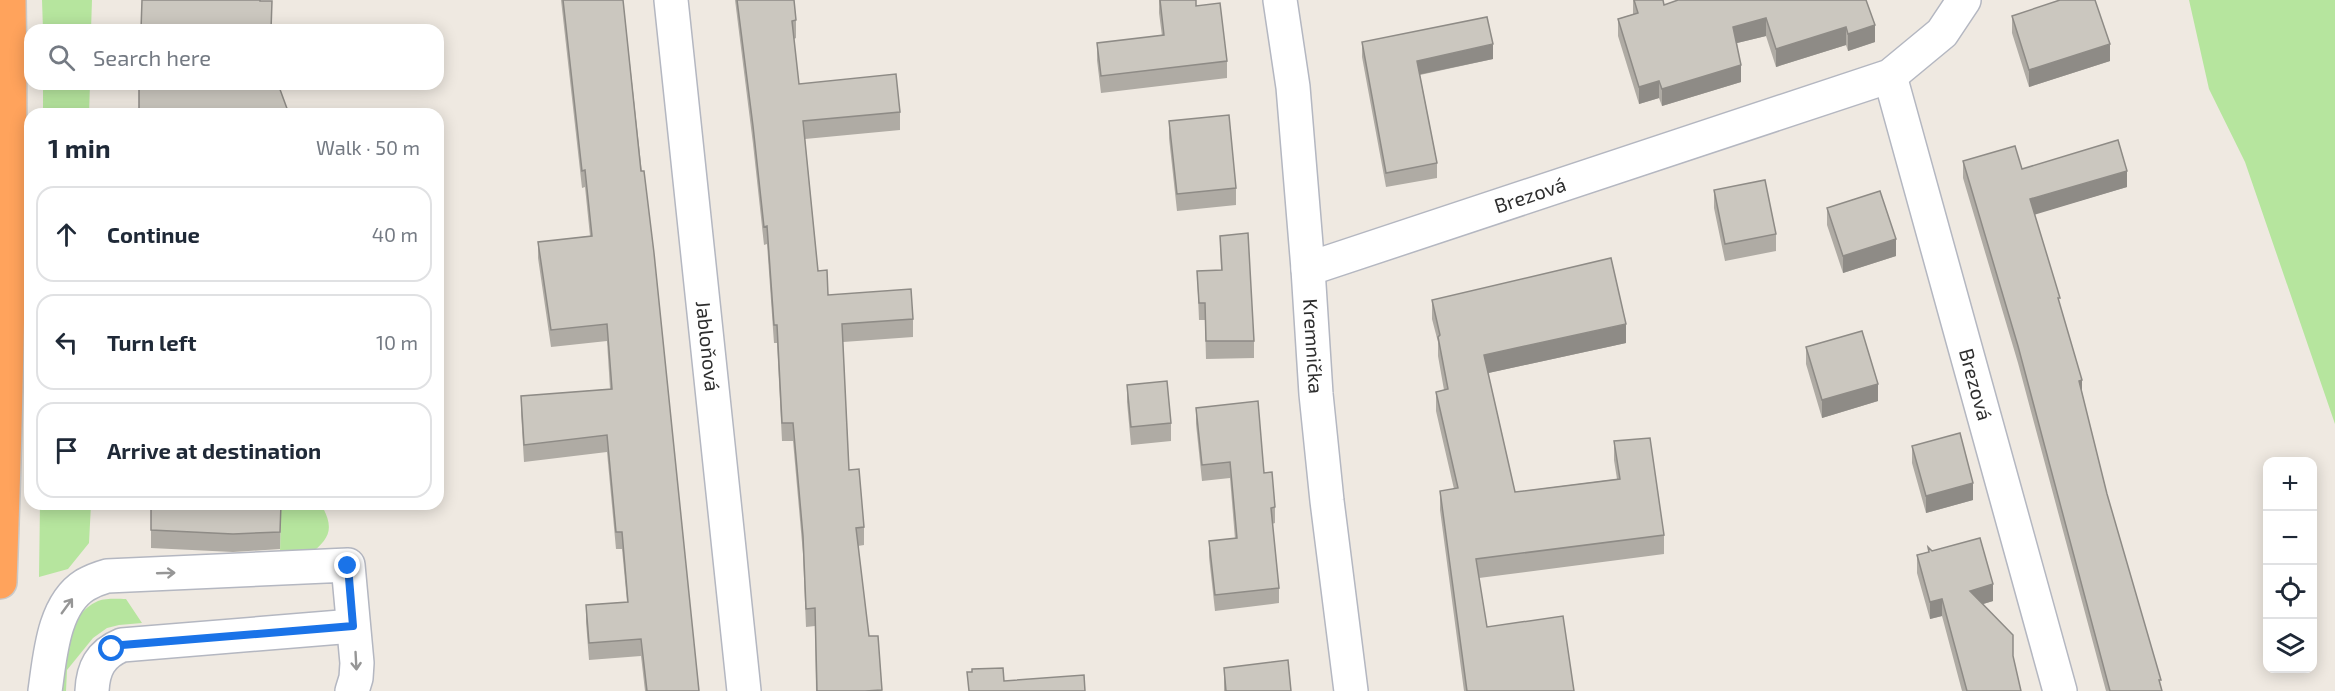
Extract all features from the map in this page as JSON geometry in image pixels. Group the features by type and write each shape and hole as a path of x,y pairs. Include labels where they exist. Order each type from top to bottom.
{"highway":[{"path":"0,582 8,370 9,0"}],"street":[{"name":"Jabloňová","path":"671,0 744,691"},
{"name":"Kremnička","path":"1280,0 1293,87 1324,477 1351,691"},
{"name":"Brezová","path":"1308,269 1890,76 1942,33 1964,0"},
{"name":"Brezová","path":"1890,76 2060,691"},
{"path":"45,691 53,639 62,610 84,585 107,576 348,566 356,678 352,691"},
{"path":"92,684 96,666 112,649 122,645 353,626"}],"green space":[{"path":"42,0 92,0 91,24 43,24"},
{"path":"2189,0 2335,0 2335,424 2245,162 2209,89"},
{"path":"43,90 90,90 89,108 43,108"},
{"path":"40,510 91,510 89,543 68,569 39,577"},
{"path":"281,510 324,510 329,527 322,543 309,555 280,553"},
{"path":"126,599 142,623 107,628 93,638 67,670 66,691 60,691 68,640 79,617 98,601"}],"building":[{"path":"142,0 272,1 271,24 141,24"},
{"path":"563,0 623,0 641,171 644,171 654,253 699,691 647,691 641,639 589,643 586,605 628,602 622,532 616,532 607,435 524,445 521,396 612,389 607,324 551,330 538,242 592,236 585,170 582,171"},
{"path":"737,0 794,0 796,20 792,21 799,84 896,74 900,112 803,121 818,271 827,270 828,295 911,289 913,319 842,324 849,470 859,469 864,527 856,528 869,636 878,636 882,690 817,691 815,608 806,609 803,536 793,423 782,423 777,325 774,325 767,226 764,227"},
{"path":"1160,0 1196,0 1196,6 1220,3 1227,61 1101,76 1097,43 1164,35"},
{"path":"1634,0 1663,0 1664,5 1678,0 1866,0 1875,25 1848,34 1846,27 1776,49 1766,18 1733,27 1741,65 1662,89 1659,81 1639,87 1618,19 1638,13"},
{"path":"2060,0 2095,0 2110,44 2029,70 2012,16"},
{"path":"1487,17 1493,44 1417,61 1437,163 1386,173 1362,42"},
{"path":"139,90 280,90 287,108 139,108"},
{"path":"1229,115 1236,188 1177,194 1169,121"},
{"path":"2118,140 2127,171 2030,199 2082,380 2079,381 2107,494 2161,680 2159,680 2162,691 2110,691 2018,346 1963,161 2015,146 2022,169"},
{"path":"1765,180 1776,234 1725,244 1714,190"},
{"path":"1880,191 1896,239 1843,256 1827,208"},
{"path":"1248,233 1254,341 1206,341 1205,303 1199,303 1197,271 1222,270 1220,236"},
{"path":"1611,258 1626,324 1484,355 1515,492 1620,479 1614,441 1650,438 1664,535 1476,559 1487,627 1563,616 1574,691 1467,691 1440,491 1458,488 1436,392 1448,389 1432,300"},
{"path":"1862,331 1878,384 1822,400 1806,347"},
{"path":"1167,381 1171,423 1131,427 1127,385"},
{"path":"1258,401 1264,473 1272,472 1275,507 1271,508 1279,588 1215,595 1209,541 1237,538 1230,462 1202,465 1196,408"},
{"path":"1960,433 1973,483 1926,496 1912,446"},
{"path":"151,510 281,510 280,532 233,534 151,530"},
{"path":"1980,538 1993,584 1970,591 2013,635 2013,656 2021,691 1967,691 1942,599 1930,602 1917,555 1929,552 1928,547 1932,551"},
{"path":"1288,660 1291,691 1226,691 1224,668"},
{"path":"1003,668 1004,681 1084,675 1085,691 969,691 967,672 972,672 972,669"}],"route":[{"path":"112,649 122,645 353,626 348,566"}]}
